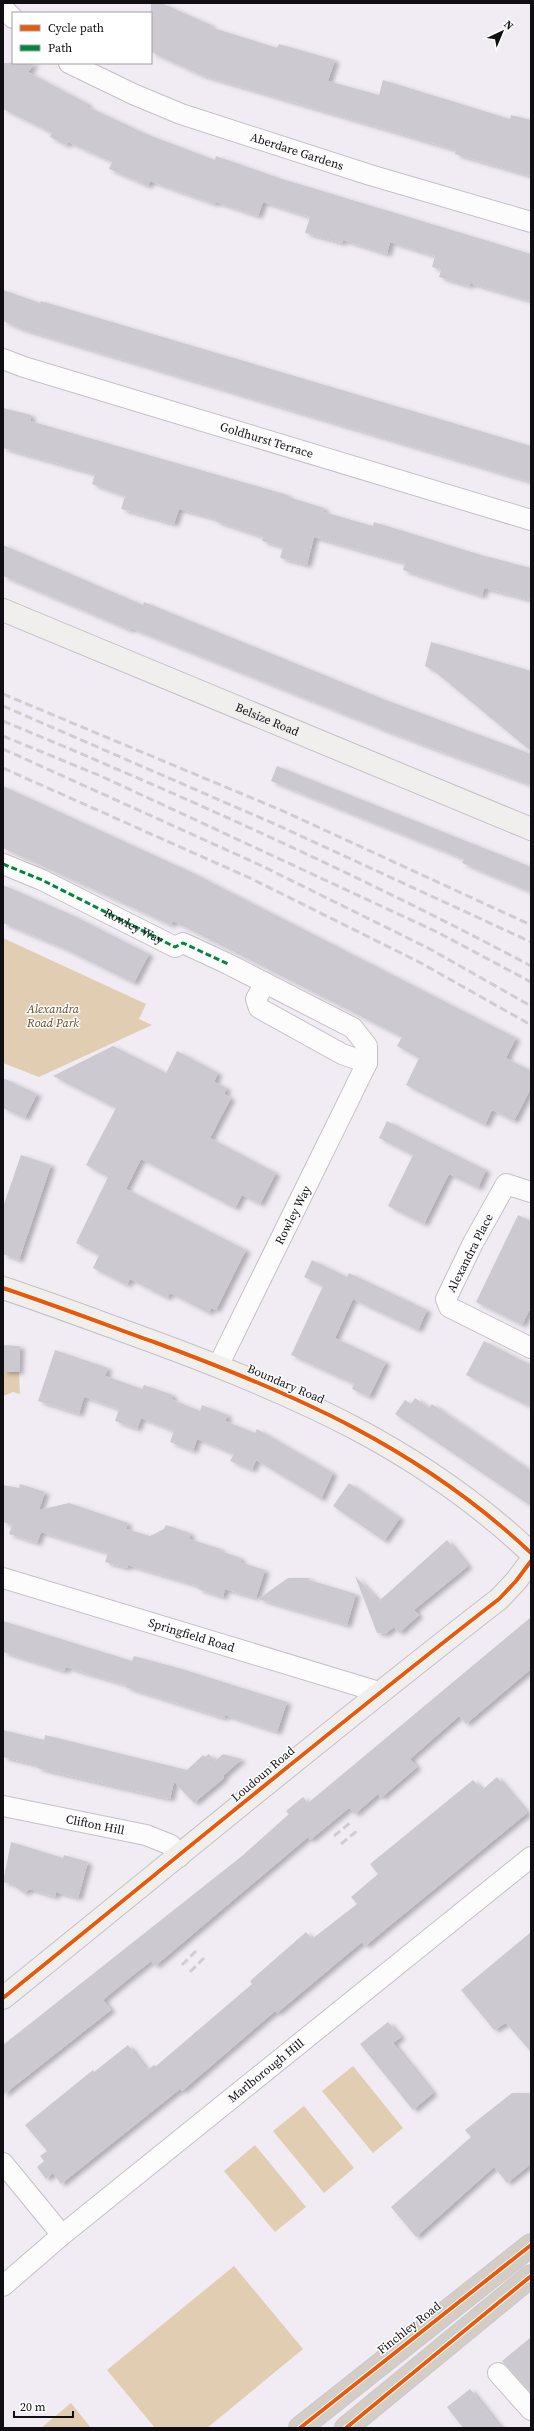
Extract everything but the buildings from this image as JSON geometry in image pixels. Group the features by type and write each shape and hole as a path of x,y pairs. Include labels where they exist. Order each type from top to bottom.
{"highway":[{"name":"Finchley Road","path":"300,2428 531,2245"},
{"path":"346,2428 531,2276"}],"street":[{"path":"3,8 12,17"},
{"name":"Aberdare Gardens","path":"71,64 126,91 182,114 370,175 531,222"},
{"name":"Goldhurst Terrace","path":"3,359 24,367 531,520"},
{"name":"Belsize Road","path":"3,610 531,829"},
{"name":"Rowley Way","path":"3,864 42,880 175,947 183,943 228,964 353,1028 367,1046 367,1063 218,1366"},
{"path":"265,983 256,999 260,1008 342,1054 367,1063"},
{"name":"Alexandra Place","path":"531,1192 506,1184 473,1243 446,1299 449,1307 531,1348"},
{"name":"Boundary Road","path":"3,1288 218,1366 314,1406 412,1460 511,1534 531,1553"},
{"name":"Loudoun Road","path":"3,1998 179,1857 380,1692 499,1598 516,1581 531,1561"},
{"name":"Springfield Road","path":"3,1578 380,1692"},
{"name":"Clifton Hill","path":"3,1806 146,1835 171,1845 179,1857"},
{"name":"Marlborough Hill","path":"3,2286 62,2235 531,1857"},
{"path":"3,2163 62,2235"},
{"path":"498,2373 531,2410"}],"green space":[{"name":"Alexandra Road Park","path":"3,938 146,1004 139,1019 152,1025 39,1077 3,1063"},
{"path":"3,1372 19,1372 20,1394 13,1392 3,1396"},
{"path":"353,2066 403,2128 373,2153 322,2091"},
{"path":"304,2106 354,2168 324,2193 273,2131"},
{"path":"255,2145 306,2207 275,2232 224,2171"},
{"path":"234,2266 303,2349 207,2428 155,2428 107,2370"},
{"path":"71,2403 91,2428 41,2428"}],"railway":[{"path":"3,694 283,811 531,925"},
{"path":"3,706 277,825 531,942"},
{"path":"3,721 204,807 270,837 467,932 531,966"},
{"path":"3,736 103,777 437,932 531,982"},
{"path":"3,749 260,865 428,948 531,1006"},
{"path":"3,768 252,879 419,962 531,1025"},
{"path":"334,1836 351,1822"},
{"path":"341,1844 358,1830"},
{"path":"182,1965 196,1951"},
{"path":"190,1972 204,1958"}],"marked path":[{"path":"3,864 42,880 175,947 183,943 228,964"}],"cycle path":[{"path":"3,1288 154,1342 257,1382 354,1428 400,1454 445,1483 489,1516 531,1553"},
{"path":"3,1998 312,1747 499,1599 516,1581 531,1561"},
{"path":"300,2428 531,2245"},
{"path":"346,2428 531,2276"}]}
